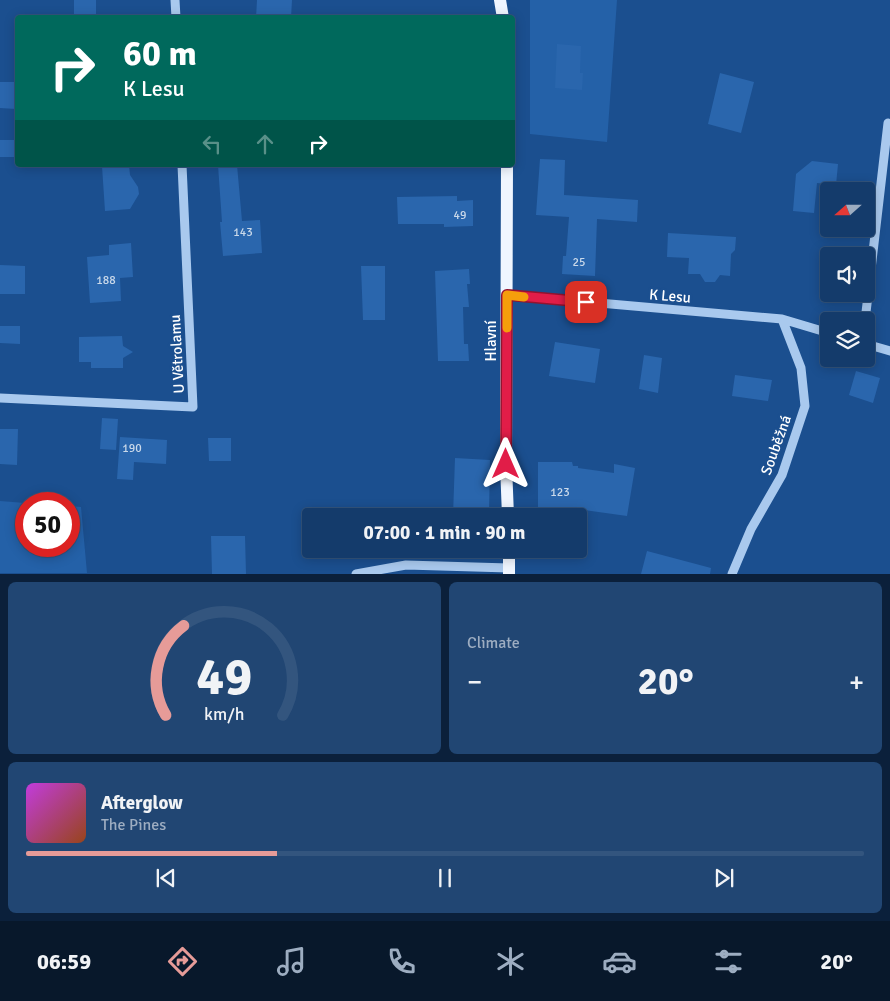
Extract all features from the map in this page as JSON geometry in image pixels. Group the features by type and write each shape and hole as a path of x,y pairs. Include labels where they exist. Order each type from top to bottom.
{"main road":[{"path":"500,0 502,15"},
{"name":"Hlavní","path":"507,167 506,464 508,508"},
{"path":"508,558 509,571"}],"street":[{"path":"175,0 176,15"},
{"path":"866,312 888,123"},
{"name":"U Větrolamu","path":"0,398 193,408 182,167"},
{"name":"K Lesu","path":"507,295 782,319 820,330"},
{"name":"Souběžná","path":"732,574 751,529 782,475 805,406 801,368 782,319"},
{"path":"875,347 890,351"},
{"path":"356,574 406,565 509,571"}],"shaded area":[{"path":"530,0 617,0 607,142 530,134"},
{"path":"0,501 15,502 15,557 80,557 81,507 87,573 0,573"}],"building":[{"path":"74,0 96,0 96,15 74,15"},
{"path":"257,0 292,0 291,15 256,15"},
{"path":"557,44 581,46 580,73 583,73 582,90 555,88"},
{"path":"720,73 754,82 741,133 708,124"},
{"path":"0,82 15,82 15,109 0,108"},
{"path":"0,140 15,140 15,157 0,157"},
{"path":"540,159 565,160 564,195 638,200 637,222 597,219 595,276 562,274 563,256 566,256 569,217 536,215"},
{"path":"812,161 838,164 836,182 817,183 814,213 793,211 796,174"},
{"path":"102,167 129,167 130,175 138,187 139,194 130,209 105,211"},
{"path":"218,167 237,167 242,221 260,220 262,253 223,256 220,222 222,222"},
{"path":"457,196 457,201 473,200 473,226 444,227 444,224 398,224 397,197"},
{"path":"668,233 736,237 735,250 731,254 730,276 720,275 715,282 705,282 700,274 688,274 689,258 667,257"},
{"path":"131,243 133,277 120,278 121,301 90,303 87,257 109,255 109,245"},
{"path":"0,265 25,266 25,294 0,294"},
{"path":"361,266 385,266 385,320 363,320"},
{"path":"469,269 470,284 467,284 469,307 463,307 464,344 468,344 469,361 438,361 435,271"},
{"path":"0,326 20,326 20,344 0,343"},
{"path":"122,336 123,346 133,352 123,358 123,368 91,368 91,362 79,362 79,337"},
{"path":"555,342 600,349 595,383 549,376"},
{"path":"644,355 662,358 658,393 639,389"},
{"path":"856,371 880,378 873,403 849,395"},
{"path":"735,375 772,380 768,401 732,396"},
{"path":"102,418 118,419 116,450 100,449"},
{"path":"0,429 18,429 17,465 0,464"},
{"path":"120,437 167,440 166,464 134,462 133,480 117,479"},
{"path":"208,438 231,438 231,461 209,461"},
{"path":"455,458 490,460 489,508 453,508"},
{"path":"538,462 572,462 573,466 578,466 578,468 614,473 614,464 635,468 627,516 587,510 587,508 538,508"},
{"path":"211,536 245,536 246,574 212,574"},
{"path":"647,551 711,568 710,574 641,574"}],"slow traffic":[{"path":"507,328 507,295 524,297"}],"route":[{"path":"506,464 507,295 586,302"}]}
